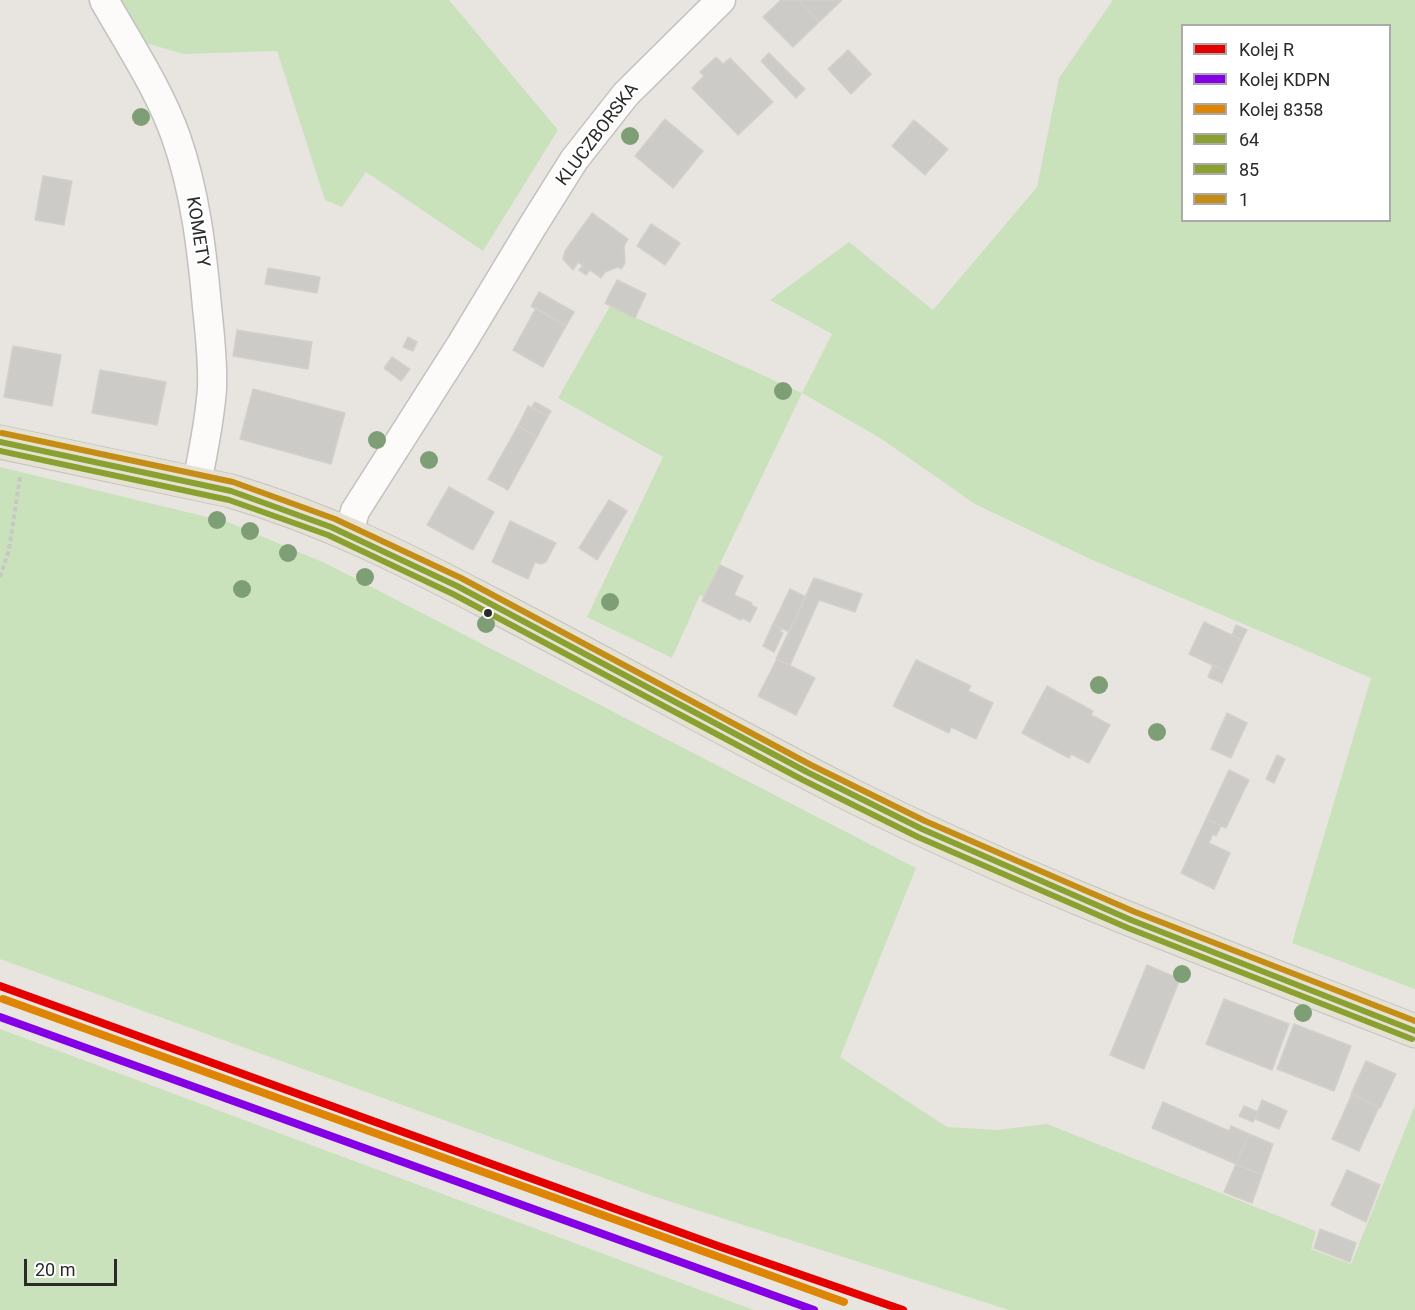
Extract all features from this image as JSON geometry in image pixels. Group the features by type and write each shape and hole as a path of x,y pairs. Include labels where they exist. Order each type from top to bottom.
{"main road":[{"path":"12,445 197,483 268,502 349,533 400,556 555,636 852,795 941,839 1193,944 1415,1031"}],"street":[{"name":"KOMETY","path":"104,0 160,101 176,136 188,177 207,303 211,351 212,388 197,483"},
{"name":"KLUCZBORSKA","path":"349,533 355,511 462,343 574,160 626,94 721,0"}],"path":[{"path":"0,577 9,550 12,445"}],"green space":[{"path":"115,0 449,0 558,130 483,251 366,172 342,207 325,200 277,51 184,54 138,41"},
{"path":"1113,0 1415,0 1415,989 1292,943 1371,678 1090,559 975,504 880,438 802,393 832,334 770,300 849,242 933,310 1037,187 1059,78"},
{"path":"610,306 802,393 704,597 700,595 672,658 587,617 663,457 558,398"},
{"path":"0,467 228,522 327,564 916,868 840,1057 947,1127 997,1130 1047,1124 1316,1231 1311,1249 1351,1264 1415,1105 1415,1310 1009,1310 656,1197 0,959"},
{"path":"0,1029 754,1310 0,1310"}],"building":[{"path":"781,0 799,0 819,22 793,47 763,17"},
{"path":"799,0 842,0 819,22"},
{"path":"848,50 871,74 851,94 828,69"},
{"path":"769,53 805,89 796,98 761,61"},
{"path":"716,57 723,64 730,58 773,102 738,135 692,88 704,76 700,72"},
{"path":"665,119 703,151 673,188 635,156"},
{"path":"914,120 948,149 925,175 892,146"},
{"path":"43,176 72,181 64,225 35,220"},
{"path":"592,213 628,239 624,246 625,263 621,269 618,267 605,272 601,278 590,270 586,275 579,270 583,266 578,262 573,270 563,259 565,251"},
{"path":"651,224 680,243 665,265 637,246"},
{"path":"268,268 320,277 317,293 265,284"},
{"path":"617,280 646,294 635,318 605,303"},
{"path":"539,292 574,312 566,326 531,306"},
{"path":"536,308 566,326 543,367 513,350"},
{"path":"237,330 312,342 308,369 233,356"},
{"path":"408,337 417,342 413,351 403,347"},
{"path":"13,346 61,355 52,406 4,397"},
{"path":"392,357 410,369 401,381 384,368"},
{"path":"100,370 166,382 157,425 92,413"},
{"path":"253,389 345,413 331,464 240,439"},
{"path":"535,402 551,411 548,416 532,407"},
{"path":"528,406 548,416 537,437 518,426"},
{"path":"518,426 537,437 508,490 488,479"},
{"path":"449,487 494,512 473,550 427,525"},
{"path":"609,500 627,511 597,560 579,548"},
{"path":"510,521 556,543 546,562 541,564 535,562 528,579 492,562"},
{"path":"720,565 743,576 734,595 752,603 751,605 757,608 750,622 702,601"},
{"path":"814,578 862,594 855,612 819,600 790,665 776,659"},
{"path":"790,589 806,597 789,632 773,624"},
{"path":"1204,622 1242,640 1227,672 1189,654"},
{"path":"773,624 782,628 780,632 783,633 774,652 763,646"},
{"path":"1236,625 1247,630 1242,640 1232,635"},
{"path":"777,659 815,678 796,715 758,696"},
{"path":"916,660 971,686 968,691 993,703 976,739 951,727 949,733 893,706"},
{"path":"1213,665 1227,672 1222,683 1208,677"},
{"path":"1047,686 1093,711 1091,715 1110,725 1089,763 1071,754 1069,758 1022,733"},
{"path":"1227,713 1247,723 1231,758 1211,749"},
{"path":"1277,755 1285,759 1274,783 1266,779"},
{"path":"1229,770 1249,780 1226,828 1206,819"},
{"path":"1206,819 1221,826 1216,836 1213,834 1209,843 1230,853 1214,889 1181,873"},
{"path":"1147,965 1180,979 1144,1069 1110,1055"},
{"path":"1224,999 1289,1024 1272,1070 1206,1044"},
{"path":"1294,1024 1351,1046 1334,1091 1277,1069"},
{"path":"1366,1061 1396,1074 1380,1108 1351,1094"},
{"path":"1352,1094 1379,1107 1359,1151 1332,1139"},
{"path":"1262,1100 1287,1111 1279,1129 1255,1119"},
{"path":"1163,1102 1229,1131 1231,1126 1249,1134 1236,1164 1152,1128"},
{"path":"1244,1106 1258,1112 1253,1122 1239,1116"},
{"path":"1249,1134 1273,1144 1262,1175 1236,1164"},
{"path":"1236,1164 1262,1175 1252,1203 1224,1192"},
{"path":"1347,1170 1380,1185 1366,1222 1331,1205"},
{"path":"1320,1229 1356,1243 1350,1262 1314,1248"}],"rail line":[{"name":"R","path":"0,986 718,1246 903,1310"},
{"name":"8358","path":"3,999 844,1302"},
{"name":"KDPN","path":"0,1017 814,1310"}],"transit line":[{"name":"1","path":"2,433 233,482 335,519 461,578 811,765 925,821 1135,912 1415,1021"},
{"name":"64","path":"0,442 231,491 331,527 457,586 807,772 922,829 1131,920 1415,1031"},
{"name":"85","path":"0,451 229,500 328,535 453,594 803,780 918,837 1128,928 1412,1039"}]}
